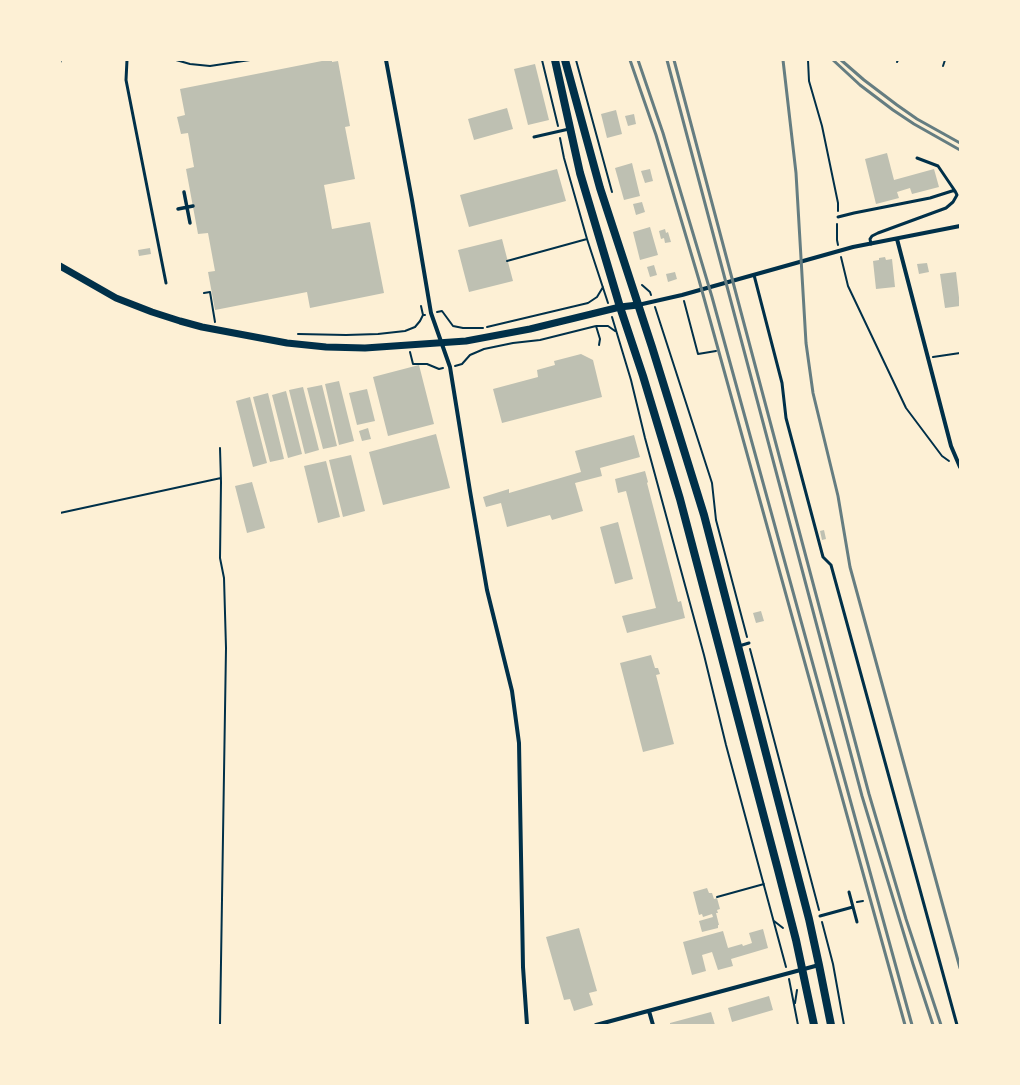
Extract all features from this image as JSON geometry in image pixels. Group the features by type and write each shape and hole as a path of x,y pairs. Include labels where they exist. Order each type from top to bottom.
{"main road":[{"path":"555,60 580,173 680,499 778,870 814,1025"},
{"path":"565,60 600,188 696,488 820,965 831,1025"}],"street":[{"path":"386,60 432,313 450,367 486,583 512,690 519,743 523,960 527,1025"},
{"path":"184,192 190,223"},
{"path":"178,209 193,206"},
{"path":"60,266 116,298 152,312 202,327 287,343 326,347 365,348 466,341 511,332 620,307 654,302 843,250 960,226"},
{"path":"897,239 951,446 960,467"},
{"path":"596,1025 820,965"},
{"path":"649,1011 653,1025"}],"lane":[{"path":"127,60 126,80 166,283"},
{"path":"534,137 570,128"},
{"path":"871,244 870,239 872,236 946,208 953,202 957,195 938,166 917,158"},
{"path":"838,217 854,212 930,198 955,191"},
{"path":"754,275 782,383 786,418 823,557 831,565 957,1025"},
{"path":"738,646 749,643"},
{"path":"849,892 857,922"},
{"path":"820,916 853,907"}],"path":[{"path":"176,60 190,64 210,66 250,60"},
{"path":"576,60 594,127"},
{"path":"808,60 810,81 822,126 838,203 837,240"},
{"path":"943,66 945,60"},
{"path":"578,206 631,380 645,438 698,632 728,752 788,973 798,1025"},
{"path":"507,261 587,239"},
{"path":"841,260 848,286 906,408 942,456 950,462"},
{"path":"292,334 346,335 405,331 414,327 423,315 442,311 453,326 463,328 481,328 588,302 597,297 603,287"},
{"path":"204,293 210,292 215,323"},
{"path":"682,295 698,354 716,351"},
{"path":"654,302 712,483 716,520 833,964 844,1025"},
{"path":"208,321 222,324"},
{"path":"413,364 428,364 438,369 450,367 462,364 470,355 484,349 513,342 540,340 596,326 608,326 616,332"},
{"path":"596,326 600,340 599,345"},
{"path":"927,358 960,353"},
{"path":"220,448 220,558 224,578 226,648 220,1025"},
{"path":"60,513 221,478"},
{"path":"717,898 764,884"}],"building":[{"path":"332,60 332,62 338,61 350,126 345,127 355,179 324,185 332,229 370,222 384,293 310,308 307,292 215,310 208,272 215,271 208,233 198,234 186,169 194,167 188,133 181,134 177,117 185,115 180,89"},
{"path":"535,64 549,120 528,125 514,69"},
{"path":"507,108 513,129 474,140 468,119"},
{"path":"616,110 622,134 607,138 601,114"},
{"path":"634,114 636,124 628,126 625,116"},
{"path":"887,153 894,180 934,169 939,187 912,194 910,188 897,192 899,198 876,204 865,159"},
{"path":"632,163 640,196 624,200 615,168"},
{"path":"557,169 566,201 469,227 460,195"},
{"path":"650,169 653,181 645,183 641,171"},
{"path":"642,202 645,212 636,215 633,204"},
{"path":"650,227 658,255 640,260 633,232"},
{"path":"665,229 666,233 668,232 671,242 665,243 664,238 661,239 659,231"},
{"path":"502,239 513,281 469,292 458,250"},
{"path":"150,248 151,254 139,256 138,250"},
{"path":"885,257 886,260 892,259 895,287 876,289 873,261"},
{"path":"927,263 929,272 919,274 917,264"},
{"path":"654,265 657,275 650,277 647,267"},
{"path":"675,272 677,279 668,282 666,274"},
{"path":"956,272 960,306 945,308 940,274"},
{"path":"581,354 593,360 602,397 502,423 493,389 538,377 537,370 555,365 554,361"},
{"path":"419,365 434,424 388,436 373,377"},
{"path":"339,381 354,441 339,445 325,384"},
{"path":"322,385 337,446 323,449 307,388"},
{"path":"303,387 319,450 305,454 289,390"},
{"path":"367,389 375,421 357,425 349,393"},
{"path":"286,391 302,454 288,458 272,395"},
{"path":"268,393 284,459 270,462 253,397"},
{"path":"250,397 267,463 253,467 236,401"},
{"path":"368,428 371,439 362,441 359,431"},
{"path":"436,434 450,488 383,505 369,452"},
{"path":"634,435 640,457 600,468 602,476 575,483 583,511 552,520 550,515 507,527 501,503 486,507 483,497 509,489 509,493 581,472 575,451"},
{"path":"351,455 365,511 343,517 329,460"},
{"path":"326,461 340,517 318,523 304,466"},
{"path":"645,471 678,602 681,601 685,618 627,633 622,616 656,608 626,491 618,493 615,479"},
{"path":"252,482 265,528 247,533 235,486"},
{"path":"618,522 633,579 615,584 600,527"},
{"path":"824,530 826,539 822,540 820,531"},
{"path":"761,611 764,621 756,623 753,613"},
{"path":"651,655 655,668 658,668 660,674 656,675 674,744 643,752 620,663"},
{"path":"707,888 709,893 712,893 714,899 717,898 720,909 717,910 718,913 716,913 719,925 718,928 702,932 699,921 713,917 712,914 703,917 702,914 699,915 693,892"},
{"path":"579,928 597,991 589,993 593,1005 574,1011 570,999 564,1000 546,937"},
{"path":"763,929 768,948 731,959 733,966 718,970 712,952 702,955 706,971 692,975 683,942 723,931 728,948 742,944 743,946 752,943 749,933"},
{"path":"769,996 773,1010 732,1022 728,1008"},
{"path":"711,1012 715,1025 670,1025 670,1023"}],"railway":[{"path":"630,60 656,135 699,280 905,1025"},
{"path":"638,60 663,133 712,297 912,1025"},
{"path":"667,60 862,796 933,1025"},
{"path":"674,60 869,794 906,919 941,1025"},
{"path":"783,60 796,173 806,343 813,393 838,496 850,567 960,968"},
{"path":"833,60 860,85 893,110 914,124 960,150"},
{"path":"841,60 864,80 917,119 960,143"}]}
